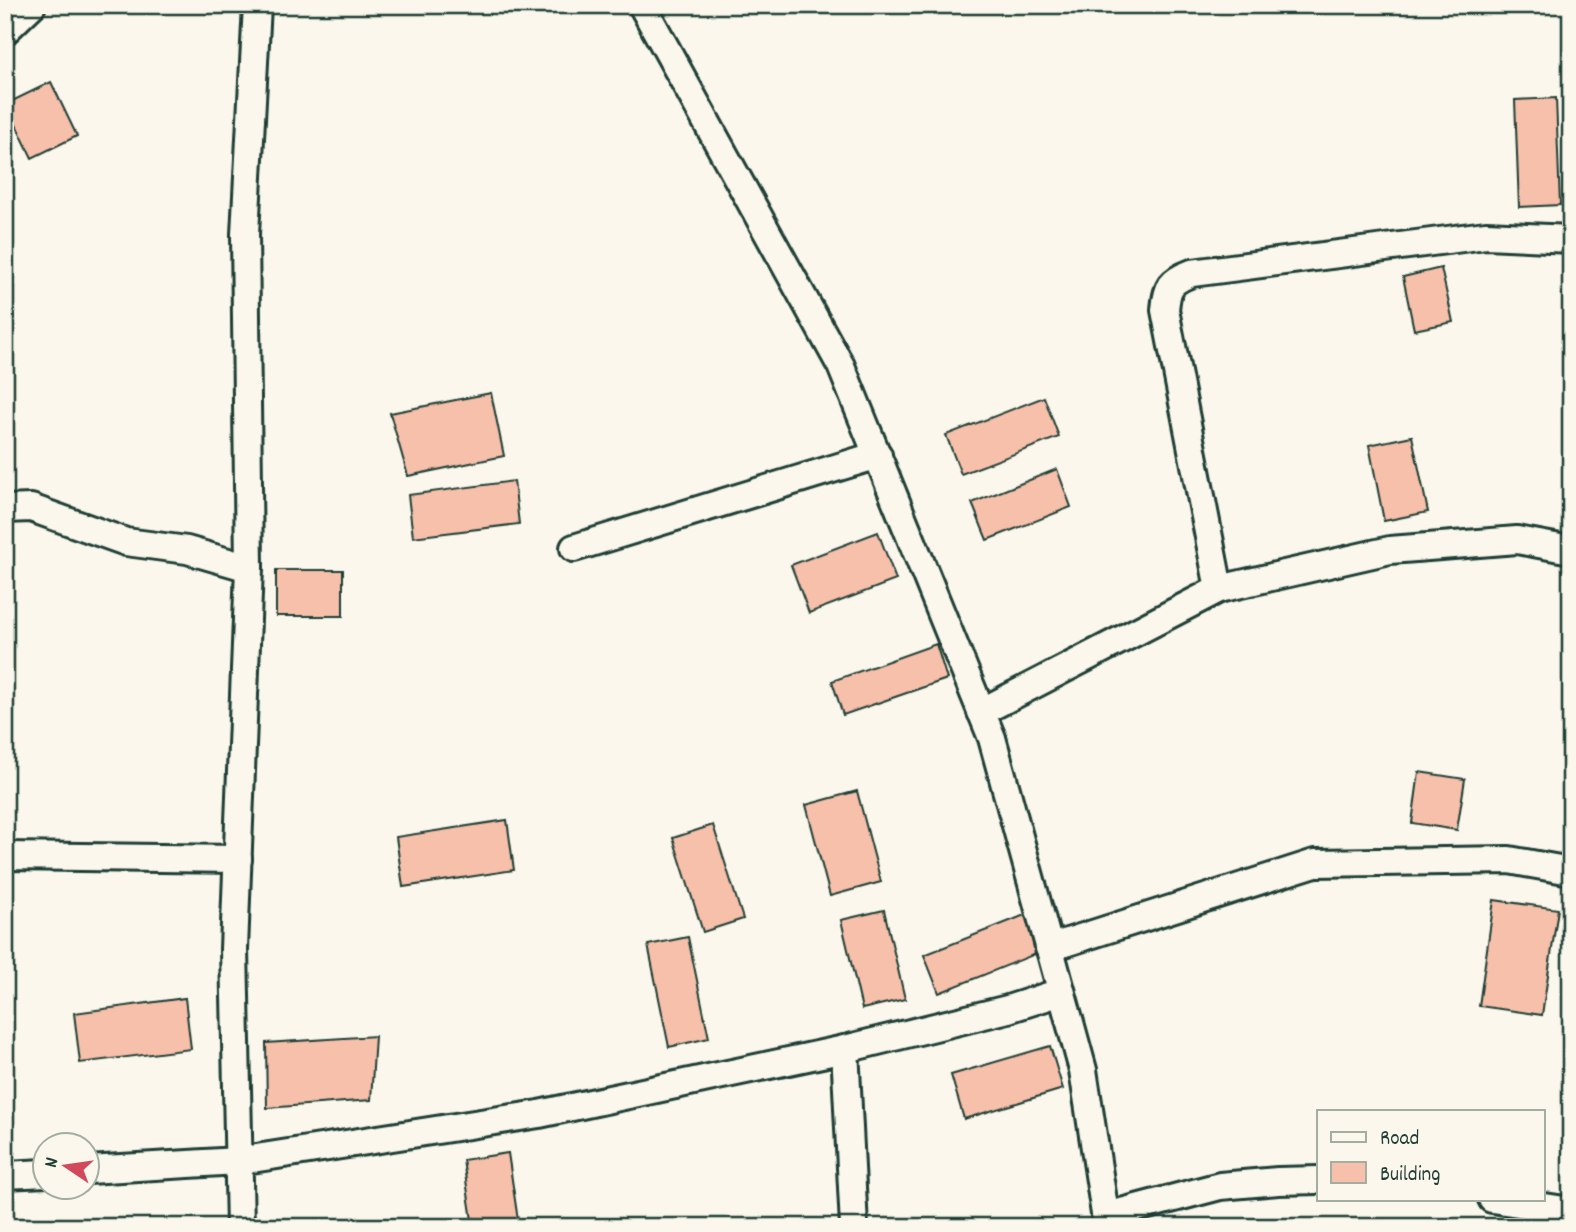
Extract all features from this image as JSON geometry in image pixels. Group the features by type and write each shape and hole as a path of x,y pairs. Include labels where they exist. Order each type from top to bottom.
{"street":[{"path":"5,30 32,5"},
{"path":"240,1227 234,949 249,568 245,234 257,5"},
{"path":"642,5 841,366 992,738 1083,1070 1106,1222 1220,1186 1317,1181"},
{"path":"1219,589 1165,310 1167,291 1176,279 1192,273 1486,235 1571,239"},
{"path":"574,548 878,455"},
{"path":"5,509 31,508 127,542 187,550 249,568"},
{"path":"981,712 1219,589 1390,550 1517,540 1571,550"},
{"path":"5,856 238,859"},
{"path":"1049,947 1315,863 1509,860 1571,871"},
{"path":"102,1169 238,1161 539,1114 845,1049 1008,1009 1061,992"},
{"path":"845,1049 854,1227"},
{"path":"5,1175 32,1174"},
{"path":"1499,1200 1571,1211"}],"building":[{"path":"51,82 77,136 32,158 6,104"},
{"path":"1556,98 1560,205 1519,207 1515,100"},
{"path":"1441,268 1453,322 1414,330 1403,277"},
{"path":"491,393 504,456 408,476 390,413"},
{"path":"1044,397 1059,437 961,474 946,435"},
{"path":"1412,436 1428,512 1384,521 1369,445"},
{"path":"1057,469 1071,507 987,540 972,503"},
{"path":"514,481 519,524 413,537 408,495"},
{"path":"878,532 896,580 809,613 791,565"},
{"path":"276,570 343,570 343,616 276,616"},
{"path":"936,644 947,679 843,715 832,681"},
{"path":"1419,772 1465,779 1457,830 1412,823"},
{"path":"857,791 881,882 830,896 806,805"},
{"path":"507,820 514,870 403,887 396,837"},
{"path":"713,825 743,919 703,932 673,838"},
{"path":"1494,900 1558,909 1542,1015 1479,1006"},
{"path":"1040,909 1055,946 939,993 924,955"},
{"path":"884,910 905,999 862,1009 841,920"},
{"path":"688,937 709,1038 669,1047 648,945"},
{"path":"185,998 191,1049 80,1063 74,1013"},
{"path":"375,1036 371,1100 267,1108 266,1043"},
{"path":"1050,1046 1063,1089 964,1119 951,1075"},
{"path":"508,1153 519,1227 473,1227 463,1160"}]}
